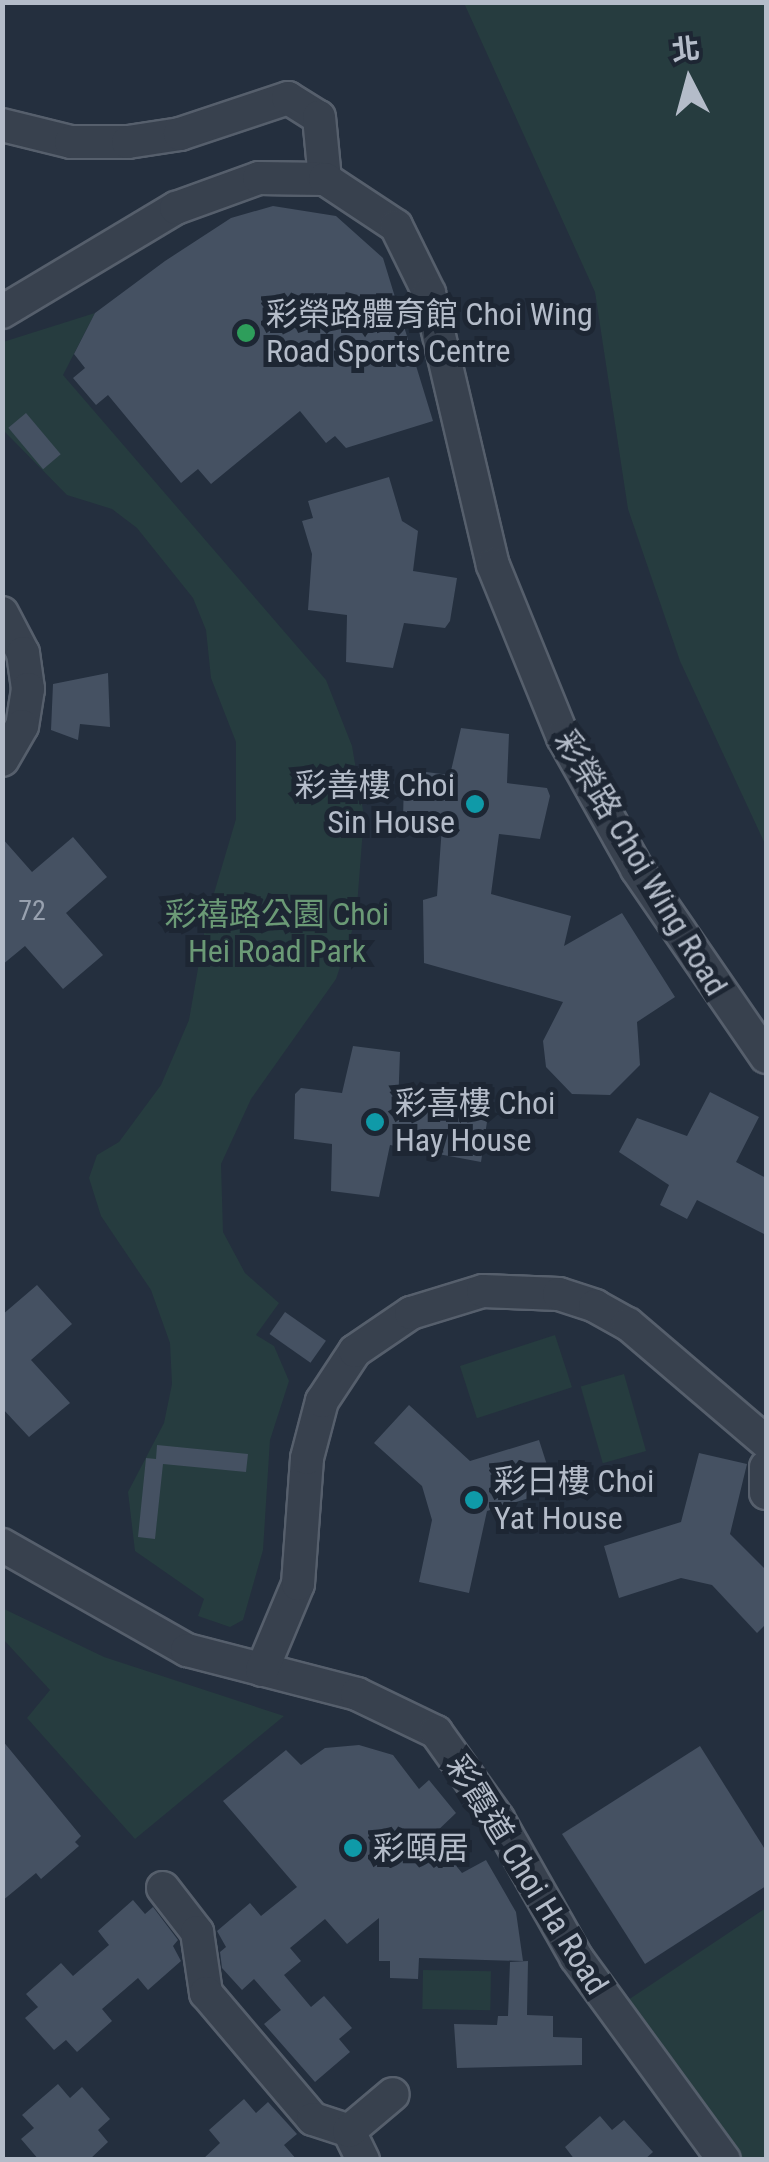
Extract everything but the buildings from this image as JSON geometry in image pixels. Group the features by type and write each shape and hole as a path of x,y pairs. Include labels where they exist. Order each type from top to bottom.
{"street":[{"path":"2,125 71,142 128,142 180,134 288,98 319,118 325,179 258,178 206,193 2,312"},
{"name":"彩榮路 Choi Wing Road","path":"325,179 381,214 414,252 492,565 563,737 647,885 766,1057"},
{"path":"2,613 23,652 28,689 22,726 2,760"},
{"path":"262,1670 298,1584 308,1458 322,1401 356,1352 411,1313 484,1291 521,1289 595,1306 628,1324 766,1442"},
{"path":"766,1467 766,1494"},
{"name":"彩霞道 Choi Ha Road","path":"2,1545 186,1650 399,1708 436,1732 498,1819 576,1958 724,2160"},
{"path":"163,1888 197,1932 206,1993 313,2118 356,2145 393,2094"}],"green space":[{"path":"464,3 766,3 766,846 680,661 628,509 595,292"},
{"name":"彩禧路公園 Choi Hei Road Park","path":"95,313 63,375 326,680 352,746 364,816 356,919 336,979 251,1099 221,1164 223,1232 245,1273 279,1303 256,1335 274,1346 289,1381 270,1440 263,1550 243,1620 230,1627 198,1616 204,1599 135,1551 128,1492 164,1423 172,1384 170,1343 151,1290 101,1216 89,1178 97,1155 119,1142 161,1085 189,1020 207,917 236,819 236,742 211,678 206,630 193,598 137,528 112,509 67,495 3,430 3,342"},
{"path":"555,1335 572,1387 477,1418 460,1366"},
{"path":"624,1374 646,1451 603,1463 581,1386"},
{"path":"2,1608 104,1657 284,1716 135,1839 27,1718 50,1690 3,1639"},
{"path":"766,1908 766,2159 743,2159 622,2004"},
{"path":"423,1970 491,1971 490,2010 422,2009"}],"place":[{"name":"彩榮路體育館 Choi Wing Road Sports Centre","path":"246,333"},
{"name":"彩善樓 Choi Sin House","path":"475,804"},
{"name":"彩喜樓 Choi Hay House","path":"375,1122"},
{"name":"彩日樓 Choi Yat House","path":"474,1500"},
{"name":"彩頤居","path":"353,1848"}]}
